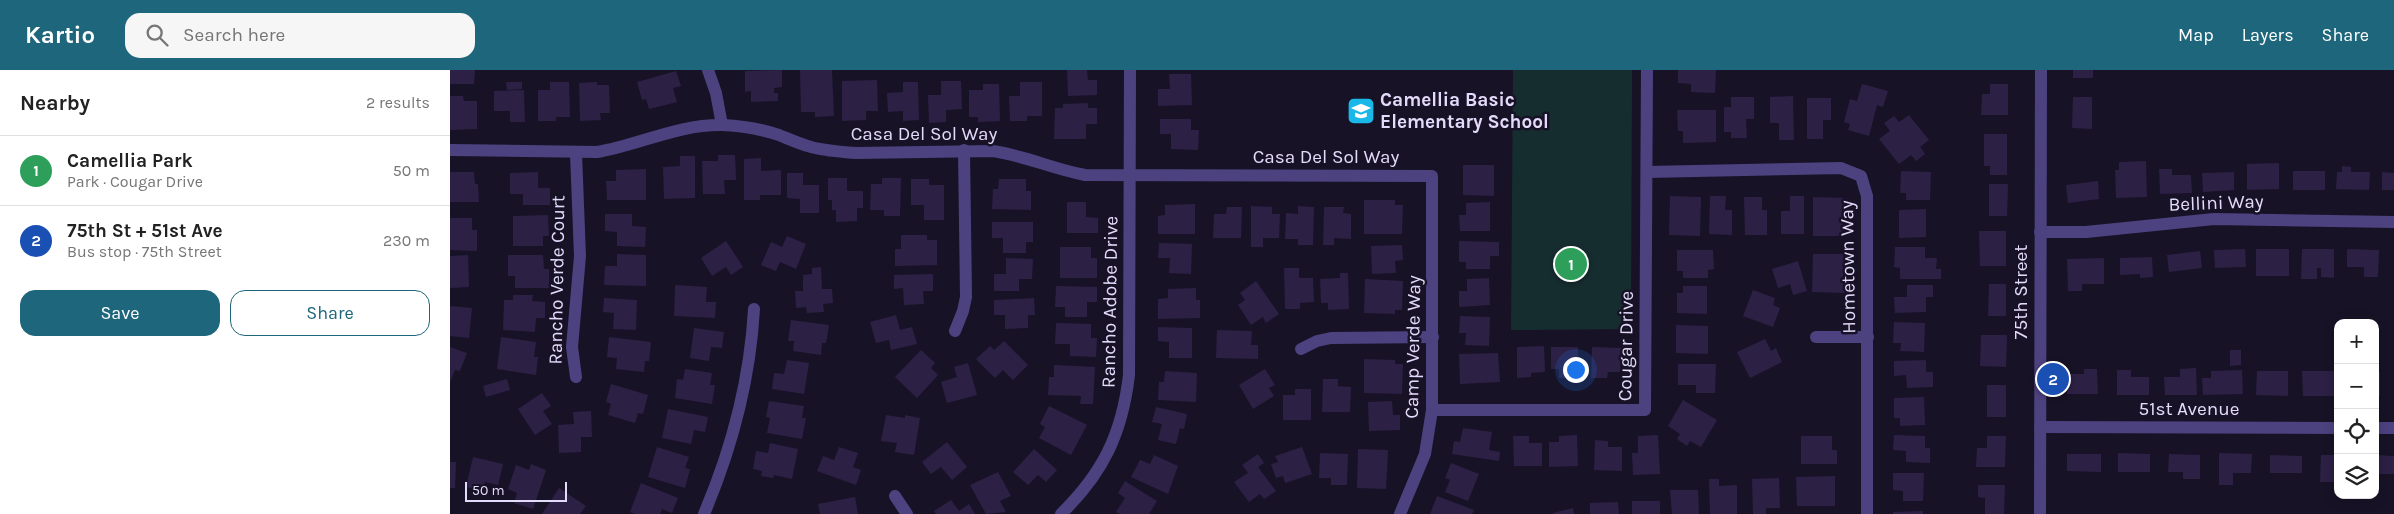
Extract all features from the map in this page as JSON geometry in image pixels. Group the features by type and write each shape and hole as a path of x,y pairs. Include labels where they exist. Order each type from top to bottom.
{"street":[{"path":"708,70 716,93 722,125"},
{"name":"Rancho Adobe Drive","path":"1062,514 1080,496 1096,474 1119,430 1126,403 1129,375 1130,70"},
{"name":"Cougar Drive","path":"1432,410 1645,410 1647,70"},
{"name":"75th Street","path":"2040,514 2041,70"},
{"name":"Casa Del Sol Way","path":"450,150 576,153 620,148 689,127 722,125 758,130 809,147 835,152 964,150 1016,154 1041,161 1063,171 1085,175 1432,176"},
{"path":"955,331 966,297 964,150"},
{"name":"Rancho Verde Court","path":"576,153 580,256 572,347 576,377"},
{"name":"Hometown Way","path":"1646,172 1841,168 1861,176 1867,196 1867,514"},
{"name":"Camp Verde Way","path":"1400,514 1425,454 1432,410 1432,176"},
{"name":"Bellini Way","path":"2040,232 2086,232 2214,219 2394,222"},
{"path":"704,514 729,449 740,410 748,371 754,309"},
{"path":"1300,349 1317,341 1331,338 1433,337"},
{"path":"1816,337 1868,338"},
{"name":"51st Avenue","path":"2040,427 2334,428"},
{"path":"2379,428 2394,428"},
{"path":"895,496 907,514"}],"green space":[{"path":"1513,70 1632,70 1631,329 1511,330"}],"building":[{"path":"450,70 475,70 474,84 450,84"},
{"path":"782,70 782,87 774,88 774,93 778,93 778,101 751,102 751,91 745,92 745,71"},
{"path":"800,70 832,70 834,116 815,117 815,112 801,112"},
{"path":"1067,70 1087,70 1088,80 1097,80 1097,95 1068,96"},
{"path":"1678,70 1716,70 1715,93 1691,92 1691,84 1678,83"},
{"path":"2073,70 2093,70 2093,78 2073,78"},
{"path":"676,71 681,86 673,88 677,102 649,109 646,99 642,100 637,82"},
{"path":"1169,74 1191,74 1192,105 1158,106 1158,89 1170,89"},
{"path":"877,80 878,111 866,111 866,120 842,121 842,81"},
{"path":"941,81 961,81 962,109 946,110 946,122 929,123 928,95 941,95"},
{"path":"506,82 522,82 522,89 507,90"},
{"path":"550,82 569,82 570,117 556,117 556,121 538,121 538,90 550,90"},
{"path":"597,82 597,85 609,85 610,113 600,113 601,120 580,121 579,83"},
{"path":"903,82 918,82 919,120 903,121 903,111 888,112 887,93 903,92"},
{"path":"1020,82 1042,82 1042,116 1027,116 1027,121 1010,121 1009,96 1020,96"},
{"path":"983,84 999,84 1000,121 978,122 978,117 969,117 969,90 983,90"},
{"path":"1862,84 1888,91 1883,107 1877,105 1869,136 1848,130 1850,124 1844,122 1850,99 1857,101"},
{"path":"1990,84 2008,84 2008,115 1981,115 1982,94 1990,94"},
{"path":"524,90 525,122 510,122 510,111 494,111 494,91"},
{"path":"450,96 463,96 464,101 477,101 477,129 450,130"},
{"path":"1793,96 1794,140 1779,140 1779,123 1770,123 1770,97"},
{"path":"1731,97 1754,97 1754,119 1746,119 1747,138 1731,138 1731,132 1724,132 1724,107 1731,107"},
{"path":"2073,97 2092,97 2092,129 2072,128"},
{"path":"1807,98 1831,98 1831,120 1823,120 1823,139 1807,139"},
{"path":"1088,103 1088,108 1097,108 1097,124 1086,124 1086,139 1054,139 1055,108 1063,108 1063,104"},
{"path":"1677,110 1716,110 1716,142 1683,143 1683,131 1678,131"},
{"path":"1909,115 1929,140 1920,147 1925,154 1916,161 1911,155 1899,164 1879,139 1890,131 1884,123 1894,116 1899,122"},
{"path":"1160,119 1191,119 1191,130 1199,130 1198,150 1171,149 1171,134 1160,134"},
{"path":"1984,134 2007,134 2007,175 1990,175 1990,166 1984,166"},
{"path":"718,155 735,155 736,180 724,180 725,194 703,194 702,161 718,161"},
{"path":"680,156 695,156 695,198 664,199 663,167 680,166"},
{"path":"761,158 761,171 781,170 781,195 760,195 760,200 744,200 744,159"},
{"path":"2146,161 2147,197 2116,198 2115,170 2119,170 2119,162"},
{"path":"2279,163 2279,189 2247,190 2247,164"},
{"path":"1463,165 1494,165 1494,196 1463,195"},
{"path":"2342,166 2351,167 2351,172 2370,172 2369,190 2336,189 2337,172 2342,172"},
{"path":"646,169 646,200 607,200 606,181 616,181 616,170"},
{"path":"2159,169 2172,169 2172,175 2191,175 2192,193 2160,194"},
{"path":"1901,171 1931,172 1930,200 1906,200 1906,193 1900,193"},
{"path":"2293,171 2325,171 2325,190 2293,190"},
{"path":"450,172 474,172 475,184 478,184 479,202 450,202"},
{"path":"538,172 538,188 550,188 550,205 523,205 523,194 510,194 510,173"},
{"path":"2234,172 2234,190 2203,192 2202,173"},
{"path":"2382,172 2394,173 2394,190 2382,190"},
{"path":"787,173 803,173 803,185 819,185 819,213 800,213 800,199 787,198"},
{"path":"828,178 847,178 847,191 863,191 863,208 857,208 857,221 836,222 836,210 832,210 832,200 828,200"},
{"path":"882,178 901,178 900,216 884,216 884,210 870,210 871,184 882,184"},
{"path":"911,179 929,179 929,185 944,185 944,220 924,220 924,205 911,205"},
{"path":"999,179 1026,179 1026,191 1031,191 1031,210 992,209 993,189 998,189"},
{"path":"2098,181 2099,199 2068,203 2066,185"},
{"path":"1989,184 2008,184 2007,216 1989,216"},
{"path":"1670,196 1701,197 1700,236 1669,235"},
{"path":"1710,196 1726,196 1725,210 1732,210 1732,235 1709,234"},
{"path":"1790,196 1804,196 1804,234 1781,234 1781,211 1790,211"},
{"path":"1744,197 1762,197 1762,210 1767,210 1767,235 1745,235"},
{"path":"1813,197 1845,198 1844,236 1813,236"},
{"path":"1364,200 1395,200 1395,205 1403,205 1402,234 1364,234"},
{"path":"1067,202 1086,202 1086,217 1098,218 1098,233 1067,233"},
{"path":"1490,202 1490,231 1460,231 1459,215 1466,215 1466,203"},
{"path":"1195,204 1195,234 1158,234 1158,216 1165,215 1165,205"},
{"path":"1251,206 1272,207 1272,214 1280,214 1279,238 1263,238 1263,247 1251,247"},
{"path":"1298,206 1314,207 1313,245 1298,245 1298,239 1285,239 1286,213 1298,214"},
{"path":"1227,207 1242,207 1241,238 1213,238 1214,214 1226,214"},
{"path":"1324,207 1344,207 1343,213 1351,214 1351,239 1334,238 1334,245 1323,245"},
{"path":"1926,209 1926,237 1899,238 1899,210"},
{"path":"605,214 632,214 632,226 646,227 645,247 617,246 617,232 605,231"},
{"path":"548,215 549,236 543,236 543,246 513,246 513,216"},
{"path":"450,218 472,218 472,230 477,230 477,251 450,250"},
{"path":"992,222 1033,222 1033,242 1026,242 1026,253 1003,253 1003,238 992,238"},
{"path":"1979,231 2006,231 2006,266 1980,266"},
{"path":"901,235 927,235 927,240 937,240 937,265 895,266 895,249 901,249"},
{"path":"787,236 806,244 796,269 780,262 776,271 761,265 771,242 782,247"},
{"path":"726,241 743,267 731,275 726,267 712,276 701,258"},
{"path":"1459,241 1499,242 1499,256 1490,256 1490,269 1466,269 1466,262 1459,262"},
{"path":"1159,243 1192,244 1191,274 1169,273 1170,258 1158,258"},
{"path":"1402,245 1403,260 1395,261 1396,273 1372,274 1371,246"},
{"path":"1060,247 1091,247 1091,258 1097,258 1097,278 1060,278"},
{"path":"1895,247 1925,247 1925,258 1937,258 1936,269 1941,269 1941,279 1900,279 1900,268 1894,267"},
{"path":"2245,249 2246,267 2215,268 2214,250"},
{"path":"2256,249 2289,249 2289,276 2256,276"},
{"path":"2302,249 2334,249 2334,278 2321,277 2321,268 2317,268 2317,279 2301,279"},
{"path":"2347,249 2379,250 2378,277 2364,277 2364,267 2347,267"},
{"path":"1677,250 1713,250 1714,269 1708,270 1708,278 1683,278 1683,271 1677,271"},
{"path":"2200,251 2202,268 2169,272 2167,255"},
{"path":"617,254 646,255 646,286 604,285 605,266 617,266"},
{"path":"1813,254 1845,254 1845,293 1812,292"},
{"path":"468,255 469,287 450,288 450,256"},
{"path":"508,255 543,255 544,269 549,269 549,288 515,288 515,276 508,276"},
{"path":"2152,257 2153,277 2140,278 2140,274 2120,275 2120,258"},
{"path":"1006,258 1033,259 1032,279 1019,279 1019,291 994,291 994,274 1006,274"},
{"path":"2104,258 2104,284 2082,284 2082,291 2068,291 2067,259"},
{"path":"1798,261 1807,291 1793,295 1790,284 1778,288 1772,269"},
{"path":"821,267 822,289 832,289 833,303 823,304 824,312 807,313 806,307 796,308 795,291 803,291 803,275 812,274 812,268"},
{"path":"1284,268 1299,268 1299,278 1313,278 1314,302 1300,303 1300,309 1285,309"},
{"path":"1340,273 1348,273 1349,309 1328,310 1328,303 1321,303 1320,279 1340,278"},
{"path":"933,274 933,291 923,291 924,304 904,305 903,288 894,289 894,275"},
{"path":"1489,278 1490,305 1459,307 1459,291 1467,291 1467,279"},
{"path":"1365,279 1403,281 1402,310 1395,310 1395,314 1364,313"},
{"path":"1256,281 1279,314 1266,323 1263,317 1251,325 1238,305 1245,300 1240,293"},
{"path":"1989,284 2006,284 2006,316 1988,316"},
{"path":"675,285 707,287 706,302 716,302 715,318 674,316"},
{"path":"1907,285 1933,285 1933,297 1926,297 1926,312 1895,313 1894,297 1907,297"},
{"path":"1056,286 1097,287 1097,302 1087,302 1087,317 1065,317 1065,307 1055,307"},
{"path":"1683,286 1707,286 1707,314 1677,313 1677,293 1683,293"},
{"path":"1196,288 1196,300 1200,300 1200,318 1158,319 1158,299 1168,298 1168,289"},
{"path":"1753,290 1775,298 1773,305 1780,308 1773,327 1743,316"},
{"path":"513,295 533,295 532,301 545,302 545,318 536,318 535,332 503,330 504,300 513,300"},
{"path":"604,298 637,300 636,330 613,329 614,313 603,312"},
{"path":"1034,298 1035,315 1028,315 1028,328 1005,329 1005,315 994,315 994,300"},
{"path":"450,306 472,308 469,338 450,336"},
{"path":"896,315 900,330 912,327 917,344 891,350 889,340 876,343 870,322"},
{"path":"1460,316 1490,317 1489,346 1465,345 1466,333 1459,333"},
{"path":"791,320 829,325 826,343 822,343 821,355 793,351 794,341 788,341"},
{"path":"1894,322 1925,323 1924,352 1900,351 1901,343 1893,343"},
{"path":"1056,323 1091,324 1091,338 1097,338 1096,357 1070,356 1070,344 1055,344"},
{"path":"1676,325 1708,326 1708,354 1676,353"},
{"path":"1158,327 1192,328 1192,358 1169,358 1169,342 1158,341"},
{"path":"694,328 724,332 722,348 711,347 709,361 690,358"},
{"path":"1217,330 1252,331 1251,345 1258,345 1258,359 1216,358"},
{"path":"1981,335 2007,335 2006,367 1980,366"},
{"path":"501,337 536,342 534,357 538,357 536,375 497,369"},
{"path":"609,337 651,342 649,361 645,361 644,372 616,369 617,358 607,357"},
{"path":"1765,339 1771,351 1776,348 1782,362 1750,378 1737,352"},
{"path":"1004,341 1028,365 1013,380 1003,370 995,378 976,359 990,346 994,350"},
{"path":"1544,346 1545,372 1531,373 1531,377 1517,378 1517,347"},
{"path":"450,347 467,353 460,371 455,370 450,382"},
{"path":"1551,347 1578,347 1578,378 1559,378 1559,369 1551,369"},
{"path":"1592,347 1621,348 1620,372 1608,372 1607,378 1591,378"},
{"path":"921,350 935,363 931,368 938,375 917,398 895,377"},
{"path":"2230,350 2241,350 2241,365 2230,366"},
{"path":"1498,353 1500,382 1460,384 1459,354"},
{"path":"1364,359 1395,360 1395,364 1403,364 1402,394 1364,393"},
{"path":"787,360 809,363 804,394 772,389 774,373 784,374"},
{"path":"1926,360 1926,372 1933,372 1933,387 1907,388 1906,375 1894,376 1894,361"},
{"path":"968,363 977,395 947,403 941,382 957,377 954,367"},
{"path":"1678,364 1716,364 1715,393 1696,393 1696,385 1678,385"},
{"path":"1054,365 1095,367 1093,404 1080,404 1081,396 1048,395 1049,377 1054,377"},
{"path":"2196,368 2197,395 2165,395 2164,377 2180,377 2180,369"},
{"path":"685,369 712,373 710,385 715,385 712,404 675,398 677,379 683,380"},
{"path":"1265,369 1275,385 1269,388 1274,396 1253,409 1239,385"},
{"path":"2084,369 2097,369 2098,394 2067,394 2067,374 2084,374"},
{"path":"2117,370 2131,370 2131,377 2149,377 2149,395 2117,395"},
{"path":"2242,370 2243,394 2203,395 2202,378 2211,378 2211,371"},
{"path":"1165,371 1197,373 1196,402 1158,400 1159,382 1164,382"},
{"path":"2257,371 2288,371 2288,396 2256,395"},
{"path":"2302,371 2334,371 2334,396 2303,396"},
{"path":"2379,372 2380,372 2379,396"},
{"path":"507,379 510,390 486,397 483,386"},
{"path":"1323,379 1338,379 1338,386 1351,387 1350,412 1322,412"},
{"path":"611,384 648,395 643,414 638,413 635,423 608,415 611,404 606,402"},
{"path":"1987,385 2006,385 2006,417 1987,417"},
{"path":"1295,389 1311,389 1311,420 1283,420 1283,395 1295,395"},
{"path":"542,393 551,406 543,411 552,424 535,435 518,409"},
{"path":"1924,397 1925,425 1900,426 1900,418 1894,418 1894,398"},
{"path":"1683,400 1717,420 1701,447 1690,441 1687,446 1677,439 1680,434 1668,426"},
{"path":"769,401 804,406 802,418 806,418 802,439 767,433 770,418 766,417"},
{"path":"1392,401 1393,415 1400,415 1400,430 1369,431 1368,402"},
{"path":"1049,406 1087,425 1071,455 1039,438 1045,427 1040,424"},
{"path":"1156,407 1187,414 1184,429 1180,428 1176,444 1158,440 1162,424 1152,422"},
{"path":"668,409 708,417 705,432 694,430 691,444 662,438"},
{"path":"591,411 592,437 581,437 581,452 559,453 558,425 574,424 573,412"},
{"path":"886,415 905,418 905,415 920,418 914,455 895,452 897,443 881,441"},
{"path":"1463,428 1492,432 1489,450 1500,452 1499,461 1452,454 1454,441 1460,442"},
{"path":"1577,435 1578,466 1549,467 1549,442 1559,442 1559,436"},
{"path":"1658,435 1660,474 1633,475 1632,453 1638,453 1638,436"},
{"path":"1894,435 1925,436 1925,448 1930,448 1930,463 1906,462 1906,451 1893,450"},
{"path":"1513,436 1529,436 1529,443 1542,443 1542,466 1514,466"},
{"path":"1801,436 1832,436 1832,450 1837,450 1837,464 1801,464"},
{"path":"1987,436 2006,436 2005,467 1976,467 1977,448 1987,448"},
{"path":"1595,440 1608,441 1608,447 1622,447 1622,471 1594,470"},
{"path":"947,442 967,467 952,480 941,467 931,474 922,462"},
{"path":"770,443 798,449 792,479 774,475 773,478 761,476 762,471 753,469 756,451 768,453"},
{"path":"657,447 689,457 685,468 690,469 685,488 648,477"},
{"path":"839,447 858,453 853,467 861,470 856,485 817,471 823,456 834,460"},
{"path":"1302,447 1312,474 1285,483 1283,476 1276,478 1271,464 1278,462 1275,456"},
{"path":"1034,449 1057,470 1046,482 1038,475 1028,485 1013,472"},
{"path":"1358,449 1388,450 1386,489 1357,488"},
{"path":"1320,453 1348,454 1347,485 1331,485 1331,478 1319,478"},
{"path":"2118,453 2150,454 2150,472 2118,472"},
{"path":"2219,453 2252,454 2251,473 2233,473 2233,485 2219,485"},
{"path":"1258,454 1264,463 1258,467 1276,491 1264,499 1260,494 1249,502 1234,482 1248,473 1242,465"},
{"path":"2067,454 2101,454 2101,472 2067,471"},
{"path":"2169,454 2200,455 2200,479 2183,479 2183,472 2168,472"},
{"path":"1154,455 1178,466 1168,494 1131,477 1140,460 1150,464"},
{"path":"2270,455 2302,456 2302,473 2270,473"},
{"path":"2321,455 2334,455 2334,482 2320,482"},
{"path":"2379,455 2394,456 2394,474 2379,474"},
{"path":"473,457 503,464 498,485 485,482 483,491 466,487"},
{"path":"450,462 456,462 455,488 450,488"},
{"path":"1451,463 1479,474 1468,501 1445,492 1450,480 1445,478"},
{"path":"531,464 546,470 533,509 514,503 517,493 508,489 516,465 529,470"},
{"path":"998,472 1011,496 1000,501 1006,512 986,514 970,485"},
{"path":"1893,473 1924,473 1923,501 1903,501 1903,491 1893,490"},
{"path":"1835,476 1835,506 1797,506 1796,477"},
{"path":"1779,478 1780,508 1766,508 1766,514 1753,514 1752,479"},
{"path":"1709,479 1719,479 1719,486 1737,485 1737,514 1710,514"},
{"path":"1125,481 1157,501 1149,514 1120,514 1116,512 1125,498 1118,493"},
{"path":"641,483 678,498 672,513 662,509 660,514 635,514 630,512"},
{"path":"1978,485 2005,485 2004,514 1985,514 1985,498 1978,497"},
{"path":"559,488 586,506 580,514 542,514"},
{"path":"1670,490 1698,490 1699,514 1672,514"},
{"path":"1437,496 1474,510 1472,514 1430,514"},
{"path":"855,497 858,514 820,514 818,504"},
{"path":"951,500 959,511 969,504 975,514 936,514 934,511"},
{"path":"1632,501 1660,501 1660,514 1632,514"},
{"path":"1618,502 1619,514 1590,514 1590,503"},
{"path":"1573,508 1574,514 1553,514 1553,513"},
{"path":"1923,511 1923,514 1893,514 1893,512"}],"place":[{"name":"Camellia Basic Elementary School","path":"1361,111"},
{"name":"Camellia Park","path":"1571,264"},
{"name":"75th St + 51st Ave","path":"2053,379"}]}
